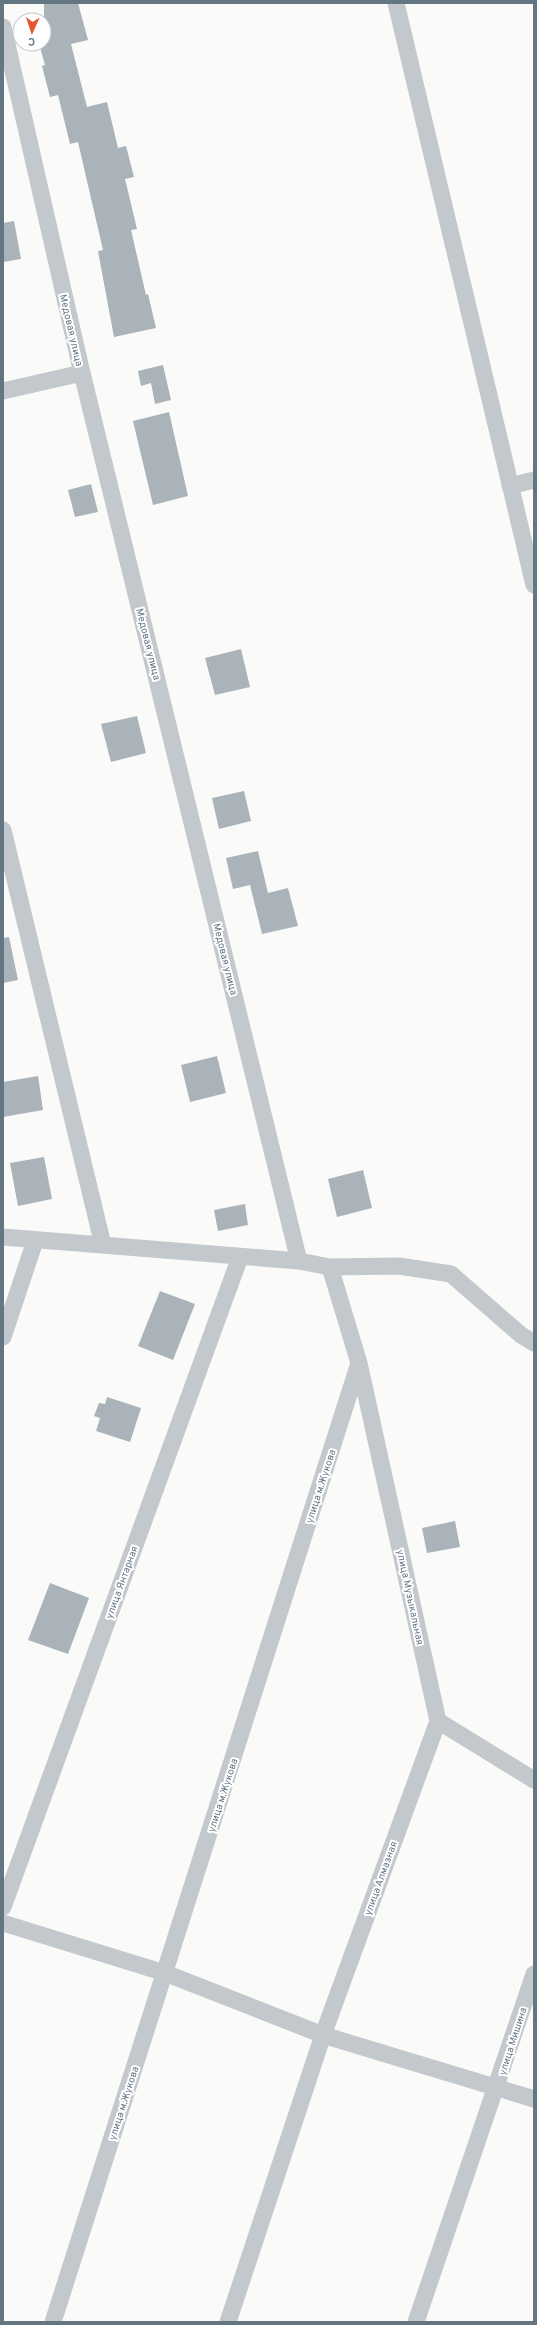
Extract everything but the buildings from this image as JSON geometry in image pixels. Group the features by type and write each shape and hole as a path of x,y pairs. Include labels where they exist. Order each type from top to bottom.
{"street":[{"path":"396,3 534,585"},
{"name":"Медовая улица","path":"3,27 82,373 299,1261"},
{"path":"3,391 82,373"},
{"path":"510,486 534,480"},
{"path":"3,830 103,1245"},
{"path":"3,1237 35,1241 299,1261 330,1267 398,1266 451,1274 521,1335 534,1343"},
{"path":"3,1337 35,1241"},
{"name":"улица Янтарная","path":"3,1907 240,1257"},
{"path":"330,1267 359,1363"},
{"name":"улица Музыкальная","path":"359,1363 438,1721"},
{"name":"улица м.Жукова","path":"53,2322 359,1363"},
{"path":"438,1721 534,1780"},
{"name":"улица Алмазная","path":"228,2322 323,2035 438,1721"},
{"path":"3,1923 165,1973 323,2035 497,2086 534,2099"},
{"name":"улица Мишина","path":"416,2322 534,1974"}]}
